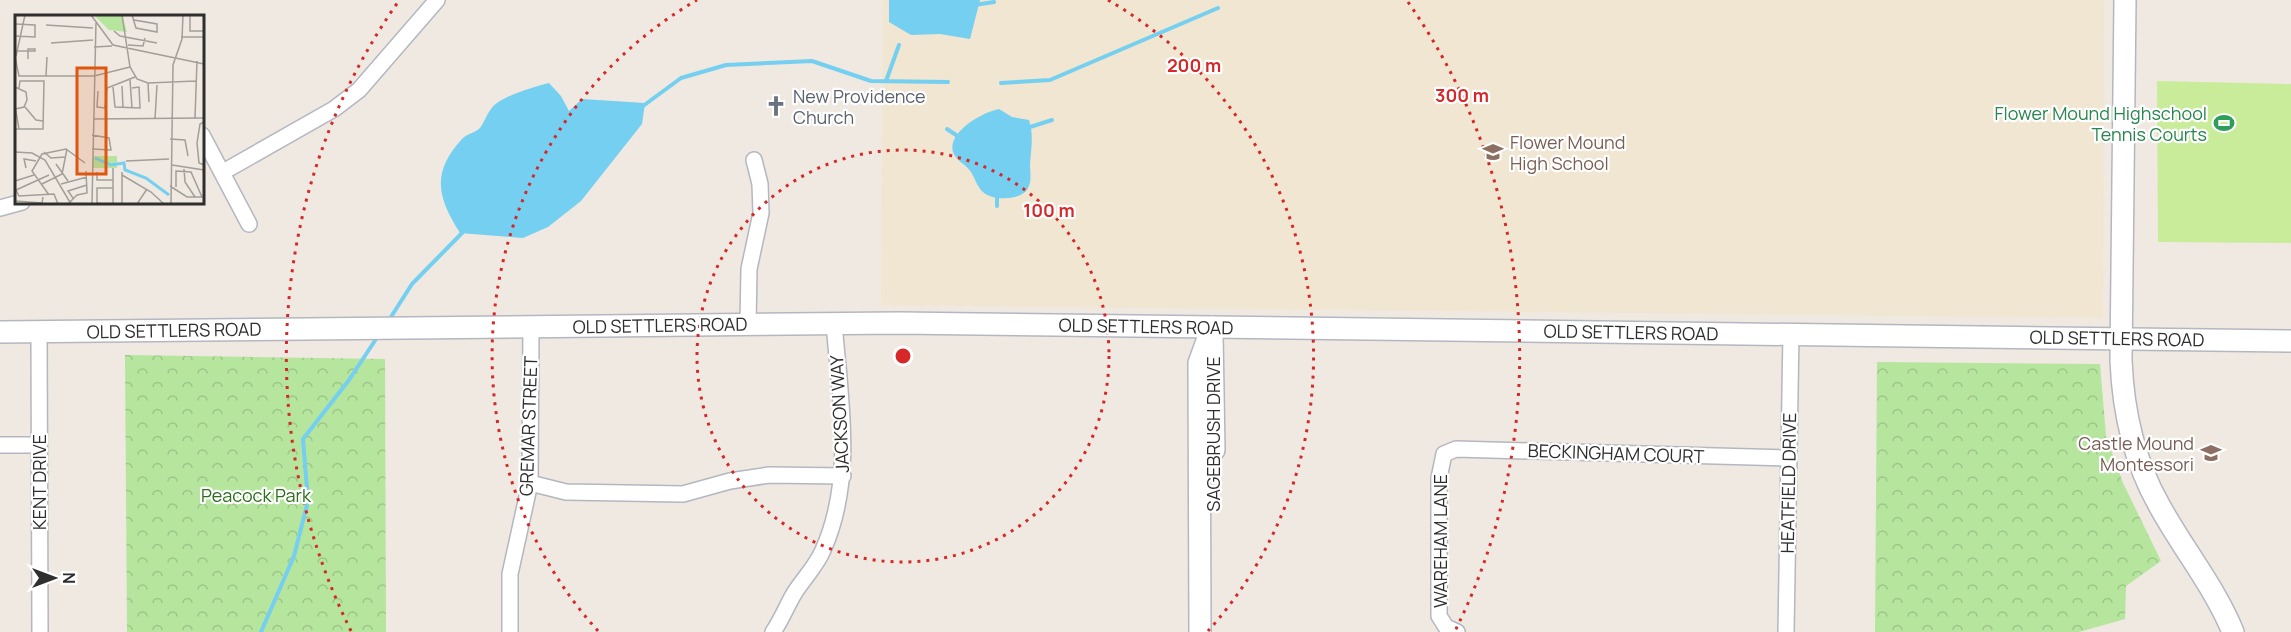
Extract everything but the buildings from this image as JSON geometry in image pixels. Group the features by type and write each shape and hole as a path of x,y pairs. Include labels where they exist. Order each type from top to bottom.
{"main road":[{"path":"2125,0 2121,337 2126,407 2141,466 2159,506 2219,599 2233,632"},
{"name":"OLD SETTLERS ROAD","path":"0,332 834,323 2121,337 2291,341"},
{"name":"SAGEBRUSH DRIVE","path":"1200,632 1199,363 1212,327"},
{"name":"SAGEBRUSH DRIVE","path":"1212,327 1214,362 1213,632"}],"street":[{"path":"223,172 334,109 359,90 434,1"},
{"path":"204,139 249,224"},
{"path":"748,324 749,269 761,213 760,184 754,160"},
{"path":"0,208 15,204"},
{"name":"JACKSON WAY","path":"773,632 794,593 823,552 834,520 843,476 843,431 834,323"},
{"name":"GREMAR STREET","path":"510,632 510,574 530,483 531,327"},
{"name":"KENT DRIVE","path":"39,332 40,632"},
{"name":"HEATFIELD DRIVE","path":"1786,632 1791,333"},
{"path":"0,445 39,445"},
{"name":"BECKINGHAM COURT","path":"1444,454 1456,449 1789,458"},
{"name":"WAREHAM LANE","path":"1444,454 1439,478 1439,616 1452,629"},
{"path":"530,483 566,492 682,494 730,481 768,475 843,476"}],"shaded area":[{"name":"Flower Mound High School","path":"883,0 2104,0 2103,318 881,305"}],"green space":[{"name":"Flower Mound Highschool Tennis Courts","path":"2157,81 2291,84 2291,243 2158,242"},
{"name":"Peacock Park","path":"125,355 385,359 386,632 127,632"},
{"path":"1877,362 2100,364 2106,436 2123,483 2161,561 2126,586 2125,619 2079,632 1875,632"}],"water":[{"path":"889,0 980,0 970,39 940,34 911,35 889,22"},
{"path":"549,83 561,96 569,111 582,99 645,103 642,124 581,201 548,227 523,238 460,233 446,208 441,185 446,162 453,150 465,137 479,129 495,104 518,93"},
{"path":"999,109 1012,117 1029,120 1032,142 1029,185 1020,195 1007,198 993,197 983,192 969,169 956,158 953,152 955,137 961,130 984,114"}],"waterway":[{"path":"974,5 994,2"},
{"path":"1001,83 1050,80 1218,8"},
{"path":"886,81 899,45"},
{"path":"643,106 681,78 726,65 812,61 871,81 948,82"},
{"path":"1027,128 1052,120"},
{"path":"947,129 959,137"},
{"path":"997,195 997,206"},
{"path":"389,320 412,284 463,232"},
{"path":"261,632 294,556 308,501 303,439 349,380 378,336"}],"place":[{"name":"New Providence Church","path":"776,106"},
{"name":"Flower Mound Highschool Tennis Courts","path":"2224,123"},
{"name":"Flower Mound High School","path":"1493,152"},
{"name":"Castle Mound Montessori","path":"2211,453"}]}
